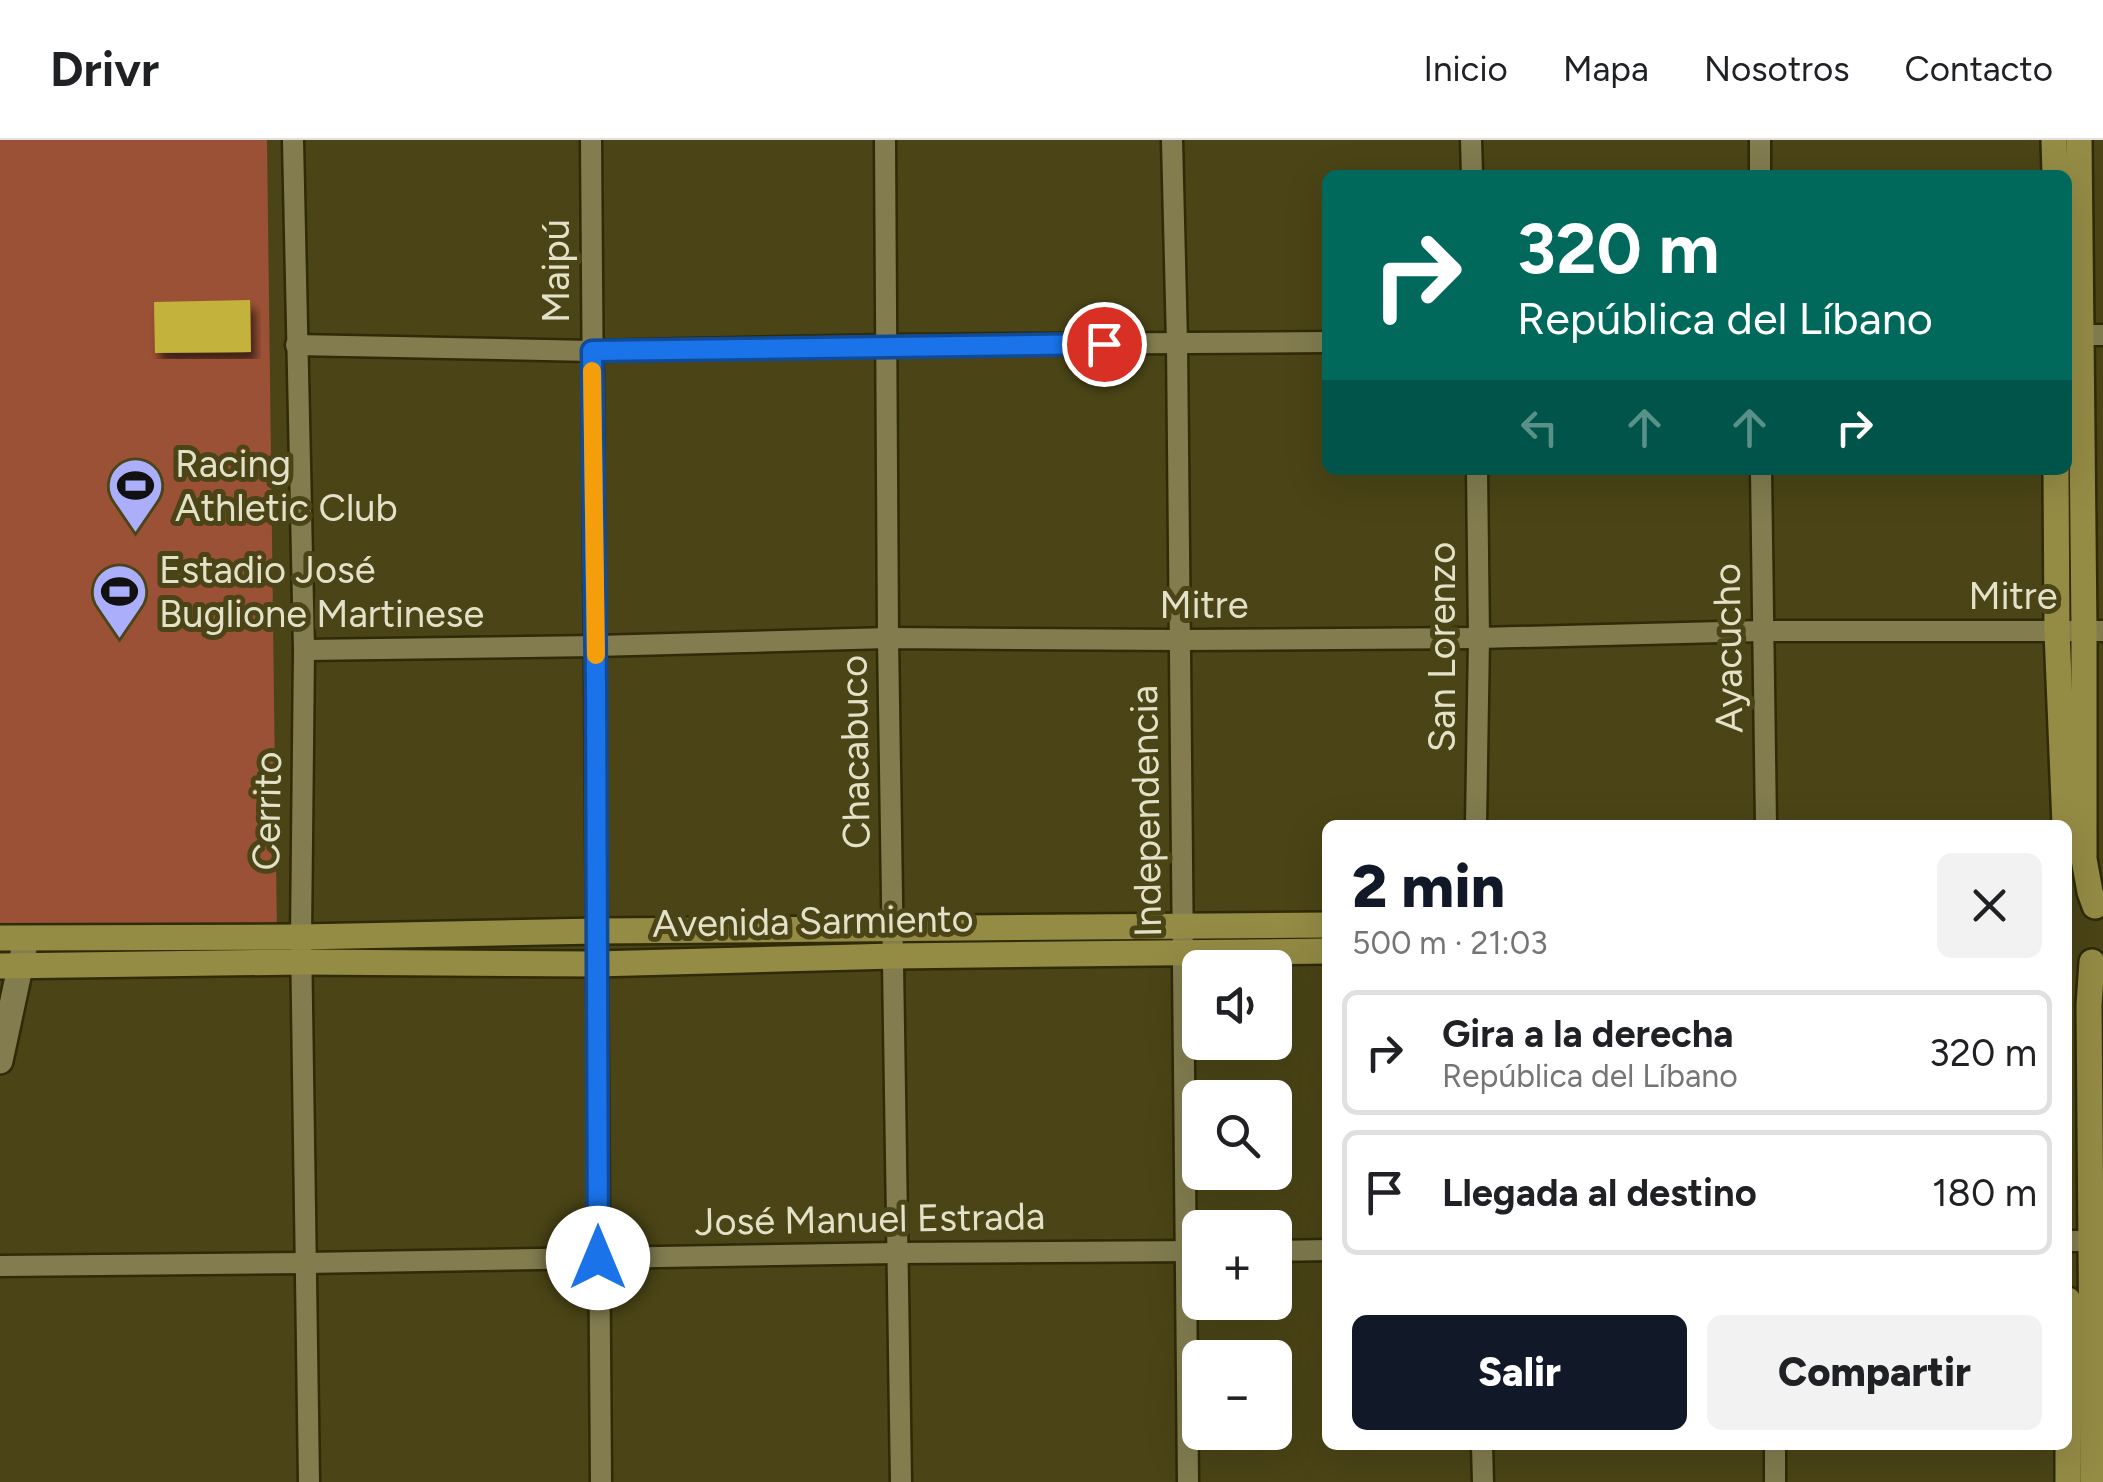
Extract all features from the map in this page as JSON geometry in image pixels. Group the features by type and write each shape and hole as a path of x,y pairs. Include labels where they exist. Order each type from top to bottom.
{"main road":[{"path":"2054,140 2054,170"},
{"path":"2080,140 2094,631 2084,859 2090,892 2099,910"},
{"path":"2056,475 2057,632 2065,820"},
{"path":"2072,902 2086,902 2099,910"},
{"name":"Avenida Sarmiento","path":"10,965 597,931 1322,925"},
{"name":"Avenida Sarmiento","path":"0,938 596,964 1182,952"},
{"name":"Avenida Sarmiento","path":"1292,951 1322,951"},
{"path":"2088,959 2087,1241 2093,1482"},
{"path":"2068,1450 2068,1482"}],"street":[{"name":"Cerrito","path":"293,140 304,650 301,950 310,1482"},
{"name":"Maipú","path":"590,140 602,1482"},
{"name":"Chacabuco","path":"885,140 901,1482"},
{"name":"Independencia","path":"1172,140 1183,950"},
{"path":"1472,140 1472,170"},
{"path":"1760,140 1760,170"},
{"path":"296,345 592,351 1322,342"},
{"name":"San Lorenzo","path":"1476,820 1477,475"},
{"name":"Ayacucho","path":"1761,475 1766,820"},
{"name":"Mitre","path":"304,650 888,638 1179,640 1479,638 1762,630 2094,631"},
{"path":"0,1061 10,965 27,938"},
{"name":"Independencia","path":"1186,1060 1191,1210"},
{"path":"1292,1251 1322,1250"},
{"name":"José Manuel Estrada","path":"0,1266 897,1252 1182,1252"},
{"name":"Independencia","path":"1188,1482 1191,1320"},
{"path":"1482,1450 1483,1482"},
{"path":"1775,1450 1775,1482"}],"shaded area":[{"name":"Racing Athletic Club","path":"0,140 267,140 277,936 0,930"}],"building":[{"path":"250,300 251,352 155,353 154,302"}],"slow traffic":[{"path":"592,371 596,655"}],"place":[{"name":"Racing Athletic Club","path":"136,535"},
{"name":"Estadio José Buglione Martinese","path":"120,641"}],"route":[{"path":"598,1258 592,351 1104,344"}]}
